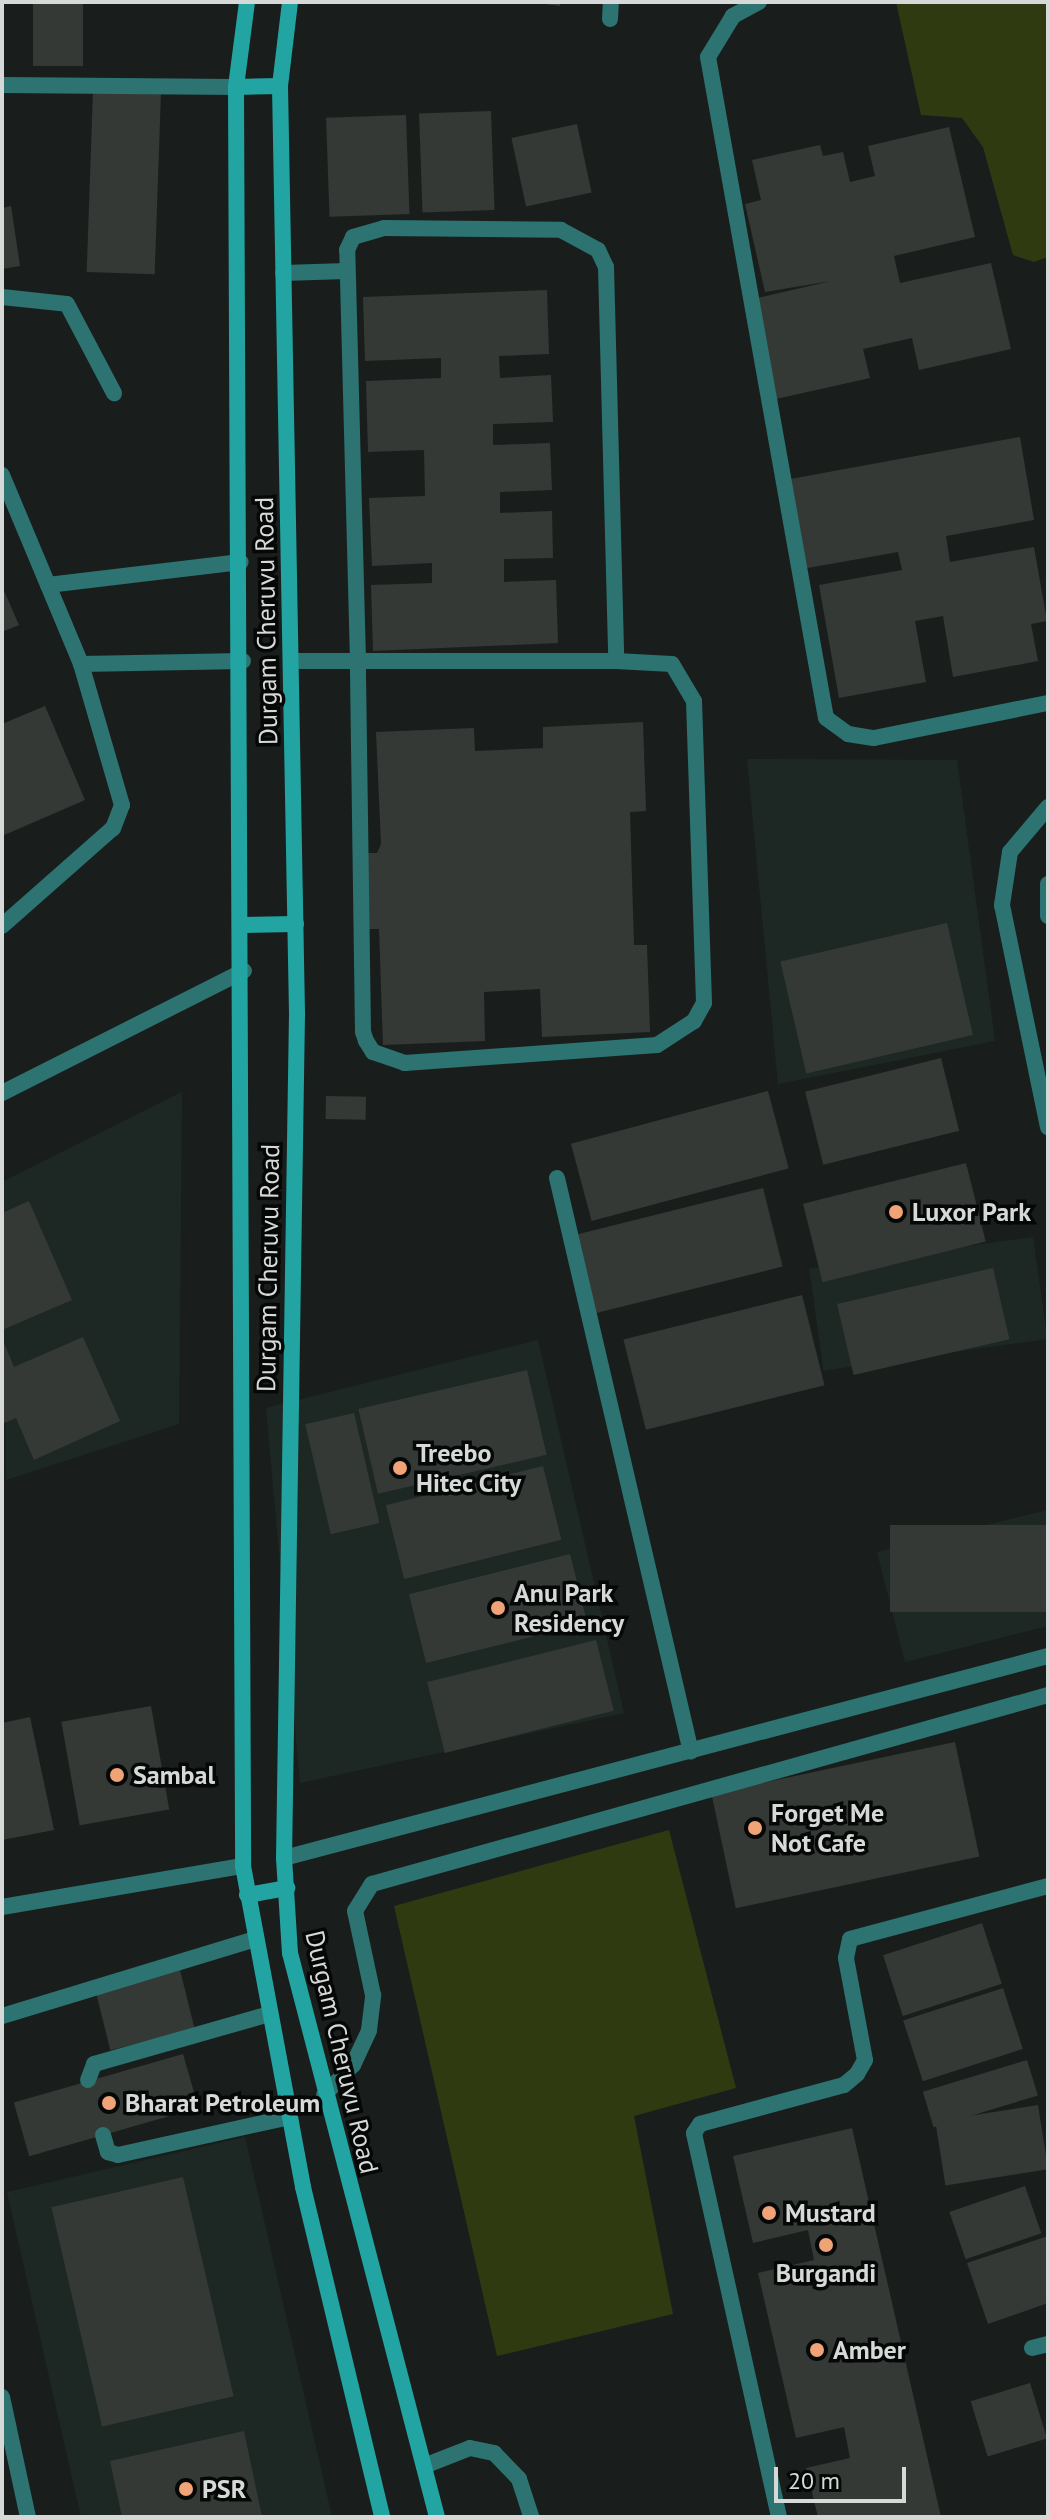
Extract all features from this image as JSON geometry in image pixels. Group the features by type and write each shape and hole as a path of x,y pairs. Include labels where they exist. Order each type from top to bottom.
{"main road":[{"name":"Durgam Cheruvu Road","path":"247,2 236,87 243,661 243,1866 289,2117 382,2517"},
{"name":"Durgam Cheruvu Road","path":"290,2 280,86 296,924 284,1858 290,1953 324,2095 437,2517"},
{"path":"236,87 280,86"},
{"path":"243,925 296,924"},
{"path":"247,1895 287,1888"}],"street":[{"path":"759,2 733,16 708,57 826,718 848,734 874,738 1048,703"},
{"path":"2,85 236,87"},
{"path":"292,661 358,661 616,661 672,664 694,701 704,1003 694,1021 657,1045 405,1063 373,1052 363,1032 358,661 347,271 353,237 384,228 561,230 598,250 606,267 616,661"},
{"path":"283,273 347,271"},
{"path":"2,297 67,304 114,393"},
{"path":"2,475 81,664 120,818 2,926"},
{"path":"48,585 241,562"},
{"path":"81,664 243,661"},
{"path":"1048,807 1010,852 1002,905 1048,1127"},
{"path":"1048,884 1048,916"},
{"path":"2,1093 244,971"},
{"path":"557,1178 691,1752"},
{"path":"284,1858 1048,1656"},
{"path":"324,2095 353,2065 369,2030 373,1995 355,1911 372,1884 1048,1695"},
{"path":"2,1907 243,1866"},
{"path":"779,2517 694,2133 700,2124 844,2085 857,2074 865,2060 846,1958 850,1939 1048,1886"},
{"path":"2,2016 255,1939"},
{"path":"88,2080 94,2064 270,2014"},
{"path":"103,2135 108,2152 118,2155 289,2117"},
{"path":"2,2397 28,2517"},
{"path":"424,2466 470,2448 494,2453 519,2479 531,2517"}],"shaded area":[{"path":"747,759 957,760 995,1041 778,1084"},
{"path":"182,1092 179,1424 6,1480 2,1182"},
{"path":"1033,1237 1047,1339 824,1370 809,1268"},
{"path":"538,1340 624,1713 300,1783 266,1408"},
{"path":"1048,1510 1048,1626 905,1662 877,1552"},
{"path":"245,2137 332,2517 81,2517 7,2192"}],"green space":[{"path":"896,2 1048,2 1048,257 1034,262 1013,255 983,147 962,118 921,115"},
{"path":"669,1830 736,2088 634,2116 673,2314 497,2356 394,1906"}],"building":[{"path":"33,2 83,2 83,66 33,66"},
{"path":"530,2 560,2 560,6"},
{"path":"93,91 161,93 155,274 87,272"},
{"path":"491,111 494,210 422,212 419,114"},
{"path":"406,115 409,214 330,217 326,118"},
{"path":"577,124 592,192 526,206 511,138"},
{"path":"949,127 975,237 894,256 900,283 991,263 1011,349 919,370 912,338 863,349 870,378 776,399 753,299 831,281 765,292 745,204 761,200 752,160 820,145 823,156 843,152 850,182 875,176 868,146"},
{"path":"11,206 20,266 2,269 2,208"},
{"path":"547,290 549,354 499,356 500,378 551,375 553,422 493,424 493,445 550,443 552,490 500,492 500,513 552,511 553,558 504,559 504,582 556,580 558,643 373,651 371,585 432,583 432,563 372,566 369,498 425,496 424,450 368,452 366,381 441,378 441,358 365,361 363,297"},
{"path":"1020,437 1034,520 946,536 950,562 1034,547 1047,621 1031,624 1038,661 953,677 943,616 915,621 926,682 839,698 819,585 902,570 898,552 802,569 785,480"},
{"path":"2,586 19,625 2,632"},
{"path":"45,706 85,800 2,836 2,724"},
{"path":"643,722 646,811 630,812 634,945 647,945 650,1032 542,1037 540,989 484,992 485,1041 383,1045 379,929 369,929 366,853 377,853 381,844 376,732 474,728 475,751 543,748 543,727"},
{"path":"947,923 973,1035 806,1074 780,961"},
{"path":"941,1058 959,1131 823,1165 805,1092"},
{"path":"768,1091 789,1168 592,1221 571,1144"},
{"path":"326,1096 366,1097 366,1120 326,1119"},
{"path":"966,1163 986,1242 823,1282 803,1204"},
{"path":"763,1188 783,1267 591,1314 572,1236"},
{"path":"29,1201 72,1300 2,1330 2,1213"},
{"path":"993,1268 1009,1339 854,1375 837,1304"},
{"path":"802,1295 824,1385 646,1430 623,1340"},
{"path":"83,1337 120,1421 34,1460 16,1418 2,1424 2,1338 14,1367"},
{"path":"527,1370 547,1455 378,1494 358,1409"},
{"path":"354,1413 379,1523 331,1534 305,1424"},
{"path":"543,1466 561,1540 404,1579 386,1505"},
{"path":"890,1525 1048,1525 1048,1612 890,1612"},
{"name":"Anu Park Residency","path":"570,1554 587,1623 426,1663 409,1594"},
{"path":"596,1640 614,1711 445,1753 427,1682"},
{"path":"151,1706 169,1809 80,1825 61,1722"},
{"path":"30,1717 54,1830 2,1840 2,1723"},
{"path":"955,1742 979,1856 736,1908 711,1794"},
{"path":"982,1923 1002,1984 903,2016 883,1955"},
{"path":"180,1970 195,2029 110,2050 96,1991"},
{"path":"1003,1988 1023,2049 923,2081 903,2020"},
{"path":"183,2054 198,2108 29,2156 14,2103"},
{"path":"1027,2060 1038,2095 934,2127 923,2092"},
{"path":"1038,2105 1048,2169 945,2185 935,2121"},
{"path":"852,2128 941,2517 818,2517 806,2468 850,2458 844,2427 796,2438 758,2273 814,2260 808,2230 753,2243 733,2156"},
{"path":"183,2177 234,2396 102,2427 51,2207"},
{"path":"1025,2186 1041,2233 966,2259 949,2212"},
{"path":"1048,2236 1048,2303 988,2324 967,2263"},
{"path":"1030,2383 1047,2438 988,2457 971,2401"},
{"name":"PSR","path":"244,2431 262,2517 122,2517 110,2461"}],"place":[{"name":"Luxor Park","path":"896,1212"},
{"name":"Treebo Hitec City","path":"400,1468"},
{"name":"Anu Park Residency","path":"498,1608"},
{"name":"Sambal","path":"117,1775"},
{"name":"Forget Me Not Cafe","path":"755,1828"},
{"name":"Bharat Petroleum","path":"109,2103"},
{"name":"Mustard","path":"769,2213"},
{"name":"Burgandi","path":"826,2245"},
{"name":"Amber","path":"817,2350"},
{"name":"PSR","path":"186,2489"}]}
